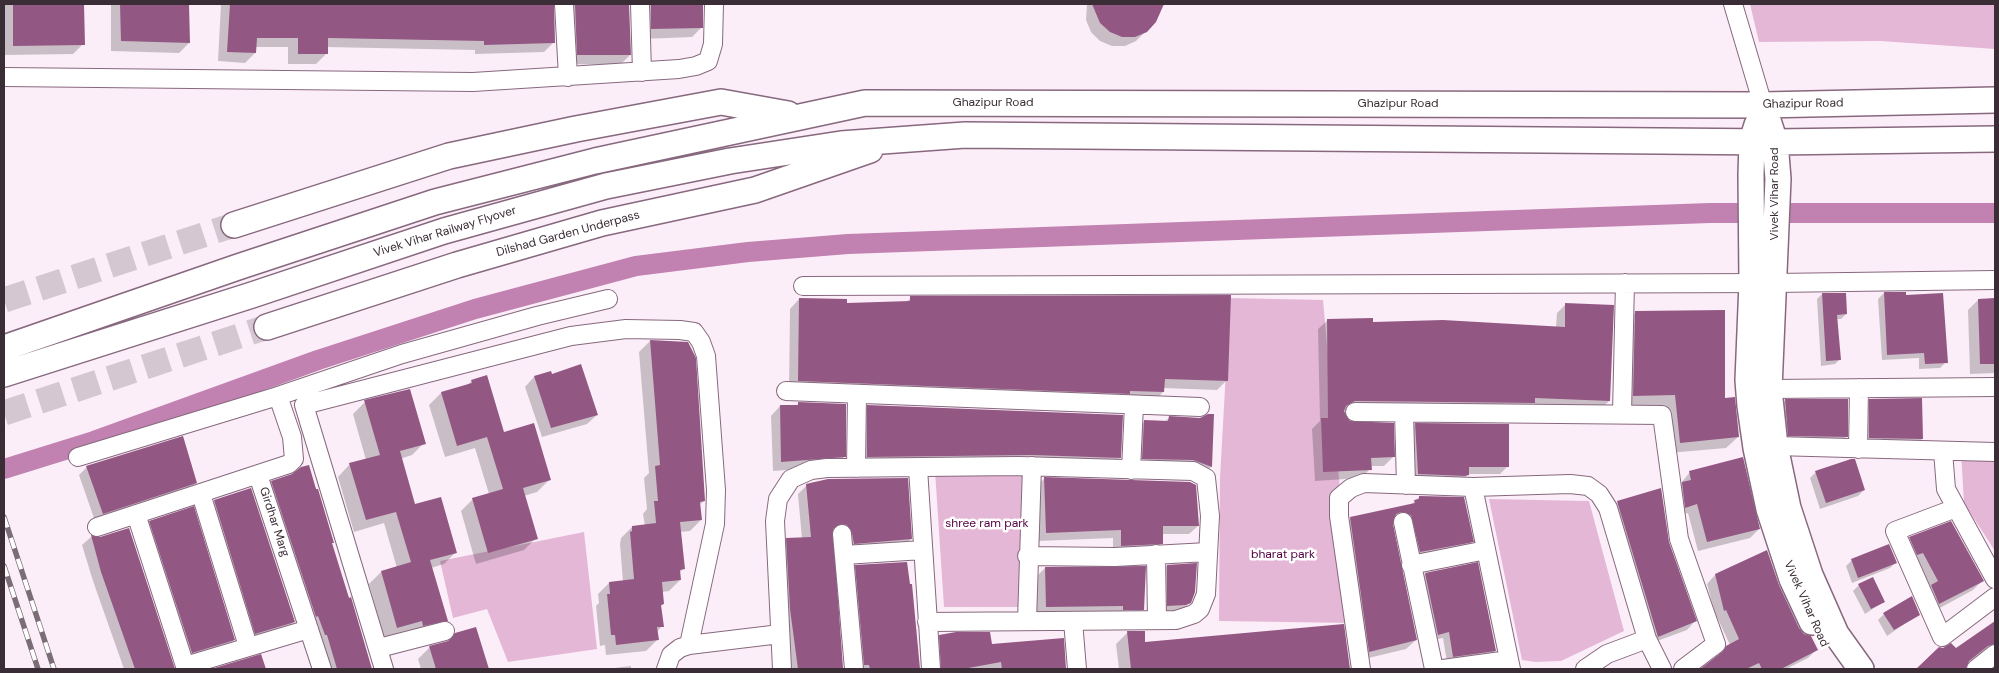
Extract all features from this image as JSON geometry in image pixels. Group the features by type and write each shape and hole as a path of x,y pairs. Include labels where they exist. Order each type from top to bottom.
{"main road":[{"name":"Ghazipur Road","path":"802,116 875,103 1763,105 1995,100"},
{"path":"234,226 449,156 576,129 721,102 802,116"},
{"name":"Vivek Vihar Road","path":"1763,105 1764,142 1778,178 1764,243 1763,283 1769,389 1775,446 1788,508 1810,575 1852,668"},
{"path":"4,348 228,270 435,202 595,161 802,116"},
{"path":"898,139 966,135 1764,142 1995,139"},
{"name":"Vivek Vihar Railway Flyover","path":"8,373 444,230 606,186 730,161 841,144 898,139"},
{"name":"Dilshad Garden Underpass","path":"267,327 457,265 602,223 755,190 828,166 898,139"},
{"name":"Vivek Vihar Road","path":"1764,142 1751,176 1764,243"},
{"name":"Vivek Vihar Road","path":"1763,283 1748,380 1756,448 1769,510 1792,579 1820,640 1852,668"}],"street":[{"path":"564,4 568,76"},
{"path":"640,4 642,72"},
{"path":"4,76 474,82 678,69 696,66 708,61 713,44 714,4"},
{"path":"1733,4 1763,105"},
{"path":"803,286 1763,283 1995,280"},
{"path":"1622,414 1625,283"},
{"path":"78,457 278,396 402,354 537,316 608,299"},
{"path":"384,669 304,405 571,336 626,328 694,332 701,342 706,356 716,490 715,524 689,645"},
{"path":"1769,389 1995,387"},
{"path":"1858,449 1859,388"},
{"path":"786,391 1200,407"},
{"path":"856,468 857,394"},
{"name":"Girdhar Marg","path":"278,396 292,437 294,459 288,464 258,475 322,669"},
{"path":"1130,470 1134,405"},
{"path":"1356,412 1662,415 1680,539 1716,644 1683,669"},
{"path":"1404,413 1406,485"},
{"path":"1775,446 1995,452"},
{"path":"1943,451 1946,489 1995,579"},
{"path":"1027,621 1027,556 1032,466"},
{"path":"782,669 775,521 778,499 791,479 811,470 1032,466 1193,472 1206,478 1210,516 1206,594 1200,609 1185,618 1157,620 928,622"},
{"path":"918,468 932,669"},
{"path":"97,527 258,475"},
{"path":"1362,669 1339,516 1339,498 1352,488 1364,484 1473,487 1570,484 1588,486 1599,494 1608,508 1647,639 1662,669"},
{"path":"1443,669 1510,665 1473,487"},
{"path":"201,494 248,646"},
{"path":"1956,508 1895,531 1942,638 1995,597"},
{"path":"136,514 186,668 248,646 309,629"},
{"path":"1402,522 1434,669"},
{"path":"842,534 854,669"},
{"path":"844,555 923,550"},
{"path":"1411,565 1486,550"},
{"path":"1027,556 1115,557 1208,552"},
{"path":"1156,554 1157,620"},
{"path":"1073,621 1077,669"},
{"path":"379,648 446,631"},
{"path":"666,669 671,654 689,645 780,634"},
{"path":"1585,669 1607,654 1647,639"},
{"path":"1976,669 1995,654"}],"green space":[{"path":"1750,4 1995,4 1995,49 1880,41 1759,42"},
{"name":"bharat park","path":"1230,298 1323,300 1352,623 1219,621 1220,478"},
{"path":"1961,452 1995,457 1995,551 1964,503"},
{"name":"shree ram park","path":"935,471 1037,476 1036,607 944,607"},
{"path":"1489,499 1589,501 1624,631 1561,661 1535,662 1522,660"},
{"path":"584,532 597,649 508,662 487,609 453,618 440,561"}],"building":[{"path":"13,4 84,4 85,45 13,46"},
{"path":"120,4 189,4 190,43 121,41"},
{"path":"230,4 554,4 555,43 484,45 484,41 328,38 328,54 298,54 298,38 257,38 256,53 227,52"},
{"path":"575,4 629,4 631,55 577,55"},
{"path":"651,4 703,4 703,28 651,29"},
{"path":"1092,4 1164,4 1156,22 1147,32 1135,37 1122,37 1110,32 1100,23"},
{"path":"1884,292 1906,292 1906,295 1943,293 1948,363 1925,364 1924,353 1887,355"},
{"path":"1822,293 1846,293 1847,314 1837,315 1841,360 1826,361"},
{"path":"1231,295 1228,381 1165,379 1164,392 1130,391 1130,394 798,381 799,298 847,299 847,303 910,301 910,296"},
{"path":"1995,298 1995,364 1980,364 1978,299"},
{"path":"1565,303 1614,305 1610,401 1535,398 1535,403 1355,401 1346,406 1344,411 1350,421 1394,423 1395,457 1371,458 1372,470 1323,472 1321,418 1328,418 1327,319 1373,318 1373,322 1443,320 1565,327"},
{"path":"1725,310 1725,398 1735,397 1739,437 1680,443 1675,395 1633,396 1635,311"},
{"path":"650,340 688,342 696,358 705,501 700,502 702,520 680,522 685,569 680,570 681,580 662,582 664,604 661,605 664,627 657,627 659,640 616,645 615,635 611,635 607,594 610,594 609,582 634,579 630,532 632,531 632,526 656,523 654,501 658,501 655,466 660,465"},
{"path":"581,364 598,415 551,428 534,376 551,371 552,374"},
{"path":"487,375 504,432 534,423 551,480 523,488 538,539 488,553 472,498 503,489 487,437 457,446 441,392 472,383 471,380"},
{"path":"410,389 426,444 400,451 415,504 441,497 457,553 430,560 448,621 423,626 422,621 397,628 381,571 411,562 396,512 366,520 349,463 380,455 364,400"},
{"path":"1922,398 1923,439 1869,438 1869,399"},
{"path":"1785,399 1848,399 1848,437 1788,436"},
{"path":"798,402 846,404 846,457 781,462 780,405 798,405"},
{"path":"867,405 1123,415 1121,458 1032,455 867,457"},
{"path":"1208,414 1214,414 1212,467 1193,460 1142,459 1144,420 1168,421 1169,416 1200,418"},
{"path":"1415,423 1509,424 1509,467 1469,467 1469,475 1465,476 1418,474"},
{"path":"183,436 197,483 103,514 86,466"},
{"path":"1743,457 1760,529 1707,542 1697,504 1685,508 1682,482 1691,480 1689,471"},
{"path":"1855,459 1865,490 1826,503 1815,471"},
{"path":"309,465 316,489 318,489 334,543 332,543 349,598 351,597 372,669 337,669 327,635 325,635 318,616 316,617 271,481 292,474 301,467"},
{"path":"1044,477 1190,482 1196,485 1199,526 1163,526 1163,544 1121,546 1121,530 1046,533"},
{"path":"908,478 912,539 854,544 852,533 847,525 841,524 833,529 843,668 798,669 790,609 786,538 811,537 806,484 828,479"},
{"path":"251,488 295,622 255,634 214,500"},
{"path":"1661,488 1669,542 1697,621 1658,637 1617,501"},
{"path":"1419,496 1464,497 1474,542 1420,552 1411,515 1401,512 1396,514 1393,524 1417,640 1369,652 1350,517 1415,503 1414,500 1419,499"},
{"path":"194,506 235,640 192,653 149,521"},
{"path":"1951,521 1984,581 1939,604 1931,585 1938,581 1923,553 1917,555 1909,537"},
{"path":"129,528 175,669 135,669 101,572 91,535 100,537"},
{"path":"1889,544 1897,563 1858,578 1851,559"},
{"path":"1767,550 1779,585 1799,628 1804,634 1811,636 1818,650 1781,669 1762,669 1759,663 1746,669 1700,669 1722,652 1726,646 1739,639 1726,610 1724,611 1715,574"},
{"path":"907,562 910,584 912,584 920,669 870,669 869,665 864,665 855,565"},
{"path":"1478,562 1496,651 1453,657 1449,632 1438,635 1425,573"},
{"path":"1197,563 1195,592 1191,603 1167,606 1167,565"},
{"path":"1146,566 1144,610 1123,610 1123,606 1046,607 1045,567"},
{"path":"1873,577 1885,602 1871,609 1858,584"},
{"path":"1912,596 1920,615 1894,630 1883,613"},
{"path":"1995,621 1995,644 1988,646 1969,661 1966,669 1916,669 1939,647 1943,648 1951,643 1956,648"},
{"path":"1344,624 1350,669 1131,669 1127,631 1145,631 1145,642"},
{"path":"476,627 489,669 436,669 429,646 448,641 455,633"},
{"path":"956,632 990,632 992,644 1064,638 1066,669 1002,669 1001,662 963,669 941,669 939,635"},
{"path":"261,654 266,669 211,669"}],"waterway":[{"path":"4,469 94,441 318,360 475,309 636,266 748,252 848,244 1710,213 1995,213"}],"tunnel":[{"path":"4,300 234,225"},
{"path":"4,413 267,327"}],"railway":[{"path":"4,517 54,669"},
{"path":"4,566 38,669"}]}
